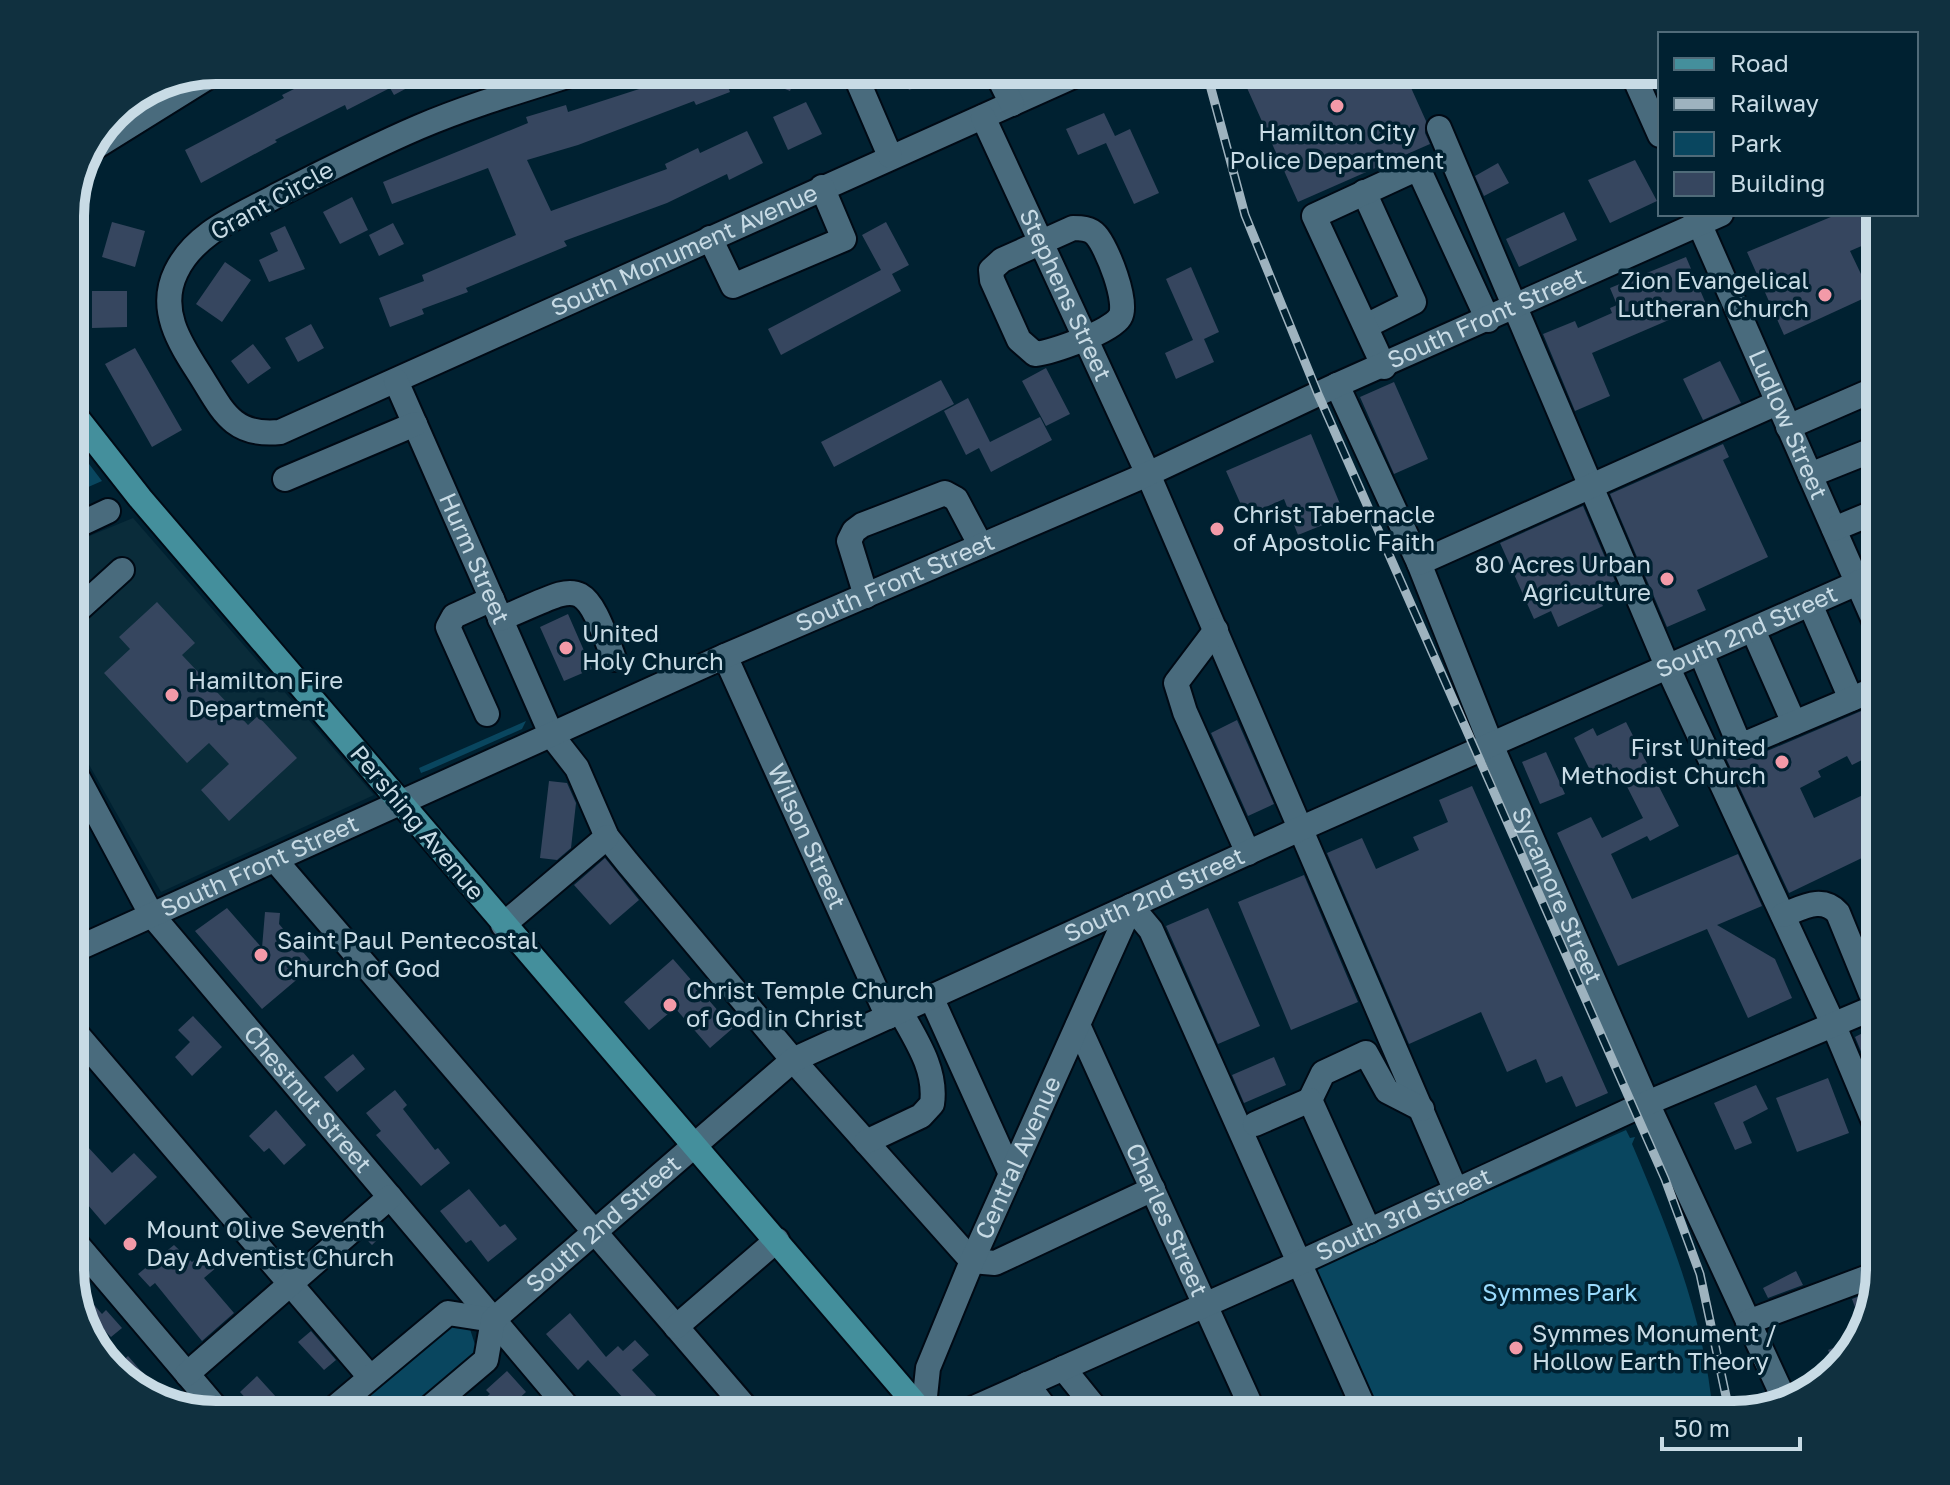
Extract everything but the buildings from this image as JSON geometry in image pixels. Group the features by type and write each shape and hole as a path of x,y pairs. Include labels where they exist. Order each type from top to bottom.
{"main road":[{"name":"Pershing Avenue","path":"84,427 140,498 503,925 695,1143 912,1401"}],"street":[{"name":"Grant Circle","path":"280,432 260,434 229,420 180,344 171,321 169,296 175,274 186,254 210,231 337,164 421,126 545,84"},
{"path":"859,84 890,156"},
{"path":"1002,84 1012,104"},
{"name":"South Monument Avenue","path":"280,432 890,156 1012,104 1044,84"},
{"path":"1644,84 1658,129"},
{"path":"111,137 192,87"},
{"name":"Stephens Street","path":"983,117 1148,474 1456,1191"},
{"path":"1439,128 1668,668 1834,1026 1866,1103"},
{"path":"1384,367 1314,216 1364,192 1418,168 1488,320"},
{"path":"710,238 733,286 844,239 822,187"},
{"path":"1364,192 1414,302 1366,326"},
{"name":"South Front Street","path":"84,945 725,656 1148,474 1337,385 1515,308 1705,217"},
{"name":"Ludlow Street","path":"1705,217 1777,403 1834,529 1866,573"},
{"path":"1073,228 1085,228 1096,235 1124,302 1121,317 1108,327 1035,354 1019,340 992,280 991,270 1002,260 1040,241 1073,228"},
{"name":"Hurm Street","path":"396,381 552,736 577,768 607,837 793,1060 972,1261"},
{"name":"Sycamore Street","path":"1337,385 1419,563 1492,747 1648,1105 1781,1392"},
{"path":"1788,427 1866,393"},
{"path":"1419,563 1777,403"},
{"path":"285,479 415,424"},
{"path":"1810,475 1866,453"},
{"path":"866,596 849,541 854,531 862,525 945,493 956,499 981,546"},
{"path":"84,522 108,511"},
{"path":"1834,529 1866,516"},
{"path":"84,604 122,570"},
{"name":"South 2nd Street","path":"493,1320 793,1060 1302,828 1492,747 1866,578"},
{"path":"487,714 448,627 454,616 557,593 582,595 595,608 614,659"},
{"path":"1810,604 1851,699"},
{"path":"1216,630 1176,683 1185,712 1248,853"},
{"path":"1753,630 1794,723"},
{"path":"1701,653 1740,746 1866,693"},
{"name":"Wilson Street","path":"725,656 894,1014 924,1056 932,1081 932,1104 921,1116 866,1142"},
{"name":"Chestnut Street","path":"84,789 151,914 562,1401"},
{"path":"503,925 607,837"},
{"path":"275,860 740,1401"},
{"path":"1783,915 1819,902 1830,904 1838,913 1866,978"},
{"path":"1131,906 1151,930 1361,1401"},
{"name":"Central Avenue","path":"925,1401 928,1368 972,1261 1131,906"},
{"path":"931,997 1011,1174"},
{"name":"South 3rd Street","path":"1000,1401 1027,1384 1648,1105 1866,1011"},
{"name":"Charles Street","path":"1078,1025 1248,1401"},
{"path":"84,1042 370,1377"},
{"path":"1255,1124 1310,1100 1323,1073 1366,1053 1387,1091 1422,1109"},
{"path":"1310,1100 1369,1231"},
{"path":"972,1261 995,1263 1153,1189"},
{"path":"187,1374 390,1197"},
{"path":"676,1327 777,1240"},
{"path":"84,1253 210,1401"},
{"path":"1748,1322 1865,1278"},
{"path":"342,1401 448,1313 493,1320 486,1360 438,1401"},
{"path":"1063,1368 1090,1401"},
{"path":"1027,1384 1040,1401"}],"shaded area":[{"path":"133,518 374,795 161,892 84,756 84,538"}],"green space":[{"path":"84,457 102,481 84,489"},
{"path":"526,721 522,729 421,773 419,768"},
{"name":"Symmes Park","path":"1626,1130 1630,1138 1635,1137 1632,1144 1694,1310 1711,1401 1368,1401 1310,1271"},
{"path":"449,1319 470,1329 477,1351 419,1401 355,1401"}],"railway":[{"path":"1210,84 1245,215 1318,394 1665,1179 1700,1274 1727,1401"}],"place":[{"name":"Hamilton City Police Department","path":"1337,106"},
{"name":"Zion Evangelical Lutheran Church","path":"1825,295"},
{"name":"Christ Tabernacle of Apostolic Faith","path":"1217,529"},
{"name":"80 Acres Urban Agriculture","path":"1667,579"},
{"name":"United Holy Church","path":"566,648"},
{"name":"Hamilton Fire Department","path":"172,695"},
{"name":"First United Methodist Church","path":"1782,762"},
{"name":"Saint Paul Pentecostal Church of God","path":"261,955"},
{"name":"Christ Temple Church of God in Christ","path":"670,1005"},
{"name":"Mount Olive Seventh Day Adventist Church","path":"130,1244"},
{"name":"Symmes Monument / Hollow Earth Theory","path":"1516,1348"}]}
